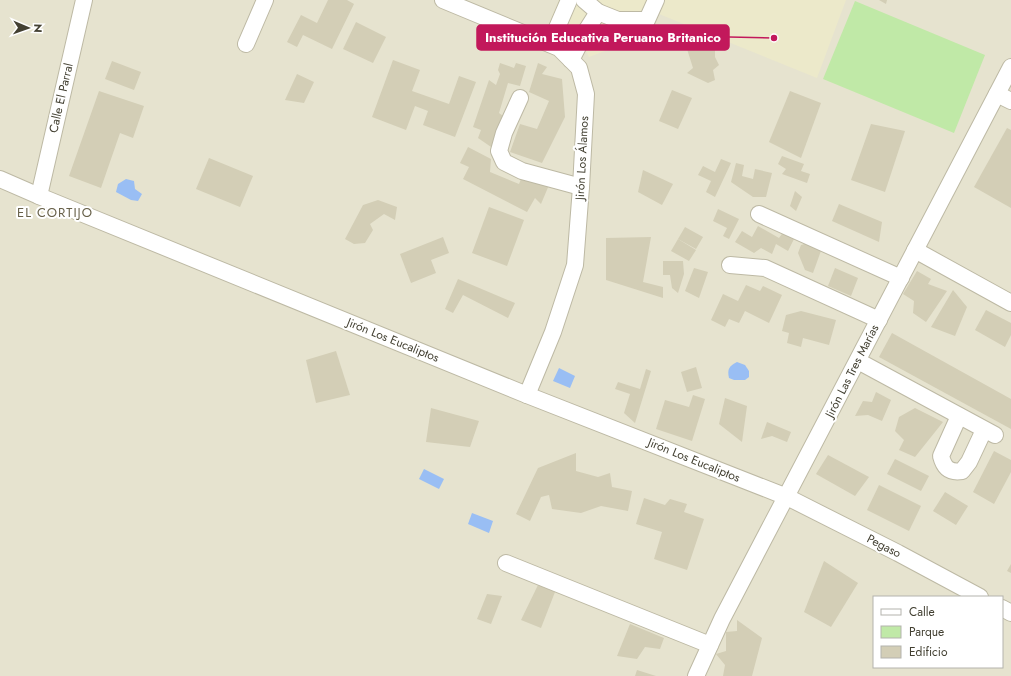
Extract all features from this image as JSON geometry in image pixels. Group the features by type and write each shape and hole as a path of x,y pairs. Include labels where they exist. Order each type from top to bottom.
{"street":[{"name":"Calle El Parral","path":"39,196 84,0"},
{"path":"246,44 265,0"},
{"name":"Jirón Los Álamos","path":"443,0 560,48 579,68 586,94 575,265 553,332 527,394"},
{"path":"550,44 569,0"},
{"path":"584,0 598,12 618,20 647,20 656,0"},
{"path":"571,60 598,12"},
{"name":"Jirón Las Tres Marías","path":"696,676 722,619 1011,67"},
{"path":"997,94 1011,101"},
{"path":"520,98 504,133 499,151 504,162 522,171 581,187"},
{"name":"Jirón Los Eucaliptos","path":"0,179 527,394 787,497"},
{"path":"759,214 901,278"},
{"path":"915,250 1011,303"},
{"path":"730,265 765,268 879,320"},
{"path":"858,361 990,432 962,471 957,472 944,466 941,456 959,416"},
{"name":"Pegaso","path":"787,497 898,553 978,596"},
{"path":"506,563 710,645"}],"shaded area":[{"path":"0,0 1011,0 1011,676 0,676"},
{"path":"559,0 846,0 817,78 659,14 647,35 589,57 581,41 548,25"}],"green space":[{"path":"855,1 985,55 954,133 823,79"}],"water":[{"path":"126,179 134,181 135,189 142,194 138,201 131,200 116,192 118,184"},
{"path":"737,362 745,365 749,371 749,377 745,380 734,380 729,378 729,368"},
{"path":"559,368 575,376 570,388 553,381"},
{"path":"424,469 444,479 439,489 419,479"},
{"path":"472,513 493,521 489,533 468,524"}],"building":[{"path":"328,0 347,0 354,4 332,49 303,35 297,47 287,42 301,15 317,23"},
{"path":"879,0 887,0 886,4"},
{"path":"356,22 386,37 373,63 343,49"},
{"path":"684,26 715,47 715,57 719,65 713,70 715,80 708,83 687,73 693,68 687,49"},
{"path":"393,60 420,70 412,91 449,104 459,76 476,82 455,137 423,125 428,111 415,106 406,130 372,117"},
{"path":"112,61 141,72 134,90 105,79"},
{"path":"500,63 514,68 516,63 526,66 520,86 508,83 499,113 503,116 494,149 478,138 481,130 473,127 489,80 496,85 500,74 498,70"},
{"path":"538,63 547,67 542,74 562,79 565,117 542,163 510,152 520,124 537,129 549,101 529,92"},
{"path":"297,74 314,82 304,103 285,100"},
{"path":"672,90 692,98 678,129 659,121"},
{"path":"99,91 144,106 133,138 120,133 101,188 69,176"},
{"path":"790,91 821,103 801,158 769,142"},
{"path":"871,124 905,131 885,192 851,180"},
{"path":"1007,128 1011,130 1011,208 974,187"},
{"path":"468,147 491,159 490,172 519,184 523,174 549,185 541,204 535,198 527,212 463,179 469,167 460,163"},
{"path":"782,156 804,164 801,171 810,174 807,183 782,174 786,169 778,164"},
{"path":"209,158 253,176 240,207 196,189"},
{"path":"721,159 731,163 715,197 706,192 711,181 698,175 703,166 715,172"},
{"path":"736,163 744,165 742,176 753,179 755,169 772,173 766,197 753,197 731,182"},
{"path":"643,170 673,184 662,205 638,192"},
{"path":"795,191 802,197 796,211 790,206"},
{"path":"378,200 397,207 395,220 384,214 370,224 373,230 365,243 354,244 345,239 363,205"},
{"path":"839,204 882,222 879,242 832,221"},
{"path":"489,207 524,220 507,266 472,253"},
{"path":"718,209 739,219 729,239 723,236 727,228 713,221"},
{"path":"758,226 779,238 784,231 795,237 788,251 776,244 772,254 761,248 754,253 735,242 742,231 752,237"},
{"path":"685,227 703,237 696,249 678,239"},
{"path":"443,237 449,253 431,260 436,273 411,283 400,254"},
{"path":"651,237 643,282 663,287 663,298 606,280 606,238"},
{"path":"678,239 696,250 689,261 671,251"},
{"path":"808,243 822,248 813,273 805,270 798,253 801,245"},
{"path":"663,261 683,261 684,274 678,293 672,288 670,275 663,275"},
{"path":"694,268 708,272 699,298 685,291"},
{"path":"835,268 858,278 851,296 828,286"},
{"path":"917,271 931,279 928,284 947,291 926,322 913,313 914,301 903,294"},
{"path":"458,279 515,303 508,318 463,295 453,313 445,309"},
{"path":"746,285 760,291 763,286 782,295 769,323 745,311 739,323 729,319 725,327 711,320 723,294 738,301"},
{"path":"953,290 967,307 955,336 931,327"},
{"path":"986,310 1011,323 1011,335 1005,347 975,330"},
{"path":"801,311 836,320 829,345 803,338 801,347 787,343 789,333 782,331 786,315"},
{"path":"892,333 1011,399 1011,429 879,357"},
{"path":"336,351 350,395 316,403 306,360"},
{"path":"696,367 702,388 687,392 681,372"},
{"path":"646,369 651,371 635,423 624,413 630,394 615,389 618,382 640,389"},
{"path":"876,392 891,400 882,421 868,415 855,416 863,401 872,402"},
{"path":"693,395 705,399 692,441 656,429 665,400 689,407"},
{"path":"725,398 747,406 742,442 719,424"},
{"path":"431,408 479,421 470,447 426,442"},
{"path":"915,408 943,422 915,457 899,450 904,440 895,431 899,417"},
{"path":"767,422 791,432 787,442 772,436 761,439"},
{"path":"994,451 1011,460 1011,472 994,504 973,492"},
{"path":"576,453 576,471 598,477 610,473 612,487 632,491 628,511 601,506 581,513 552,509 549,495 541,497 530,521 516,514 538,468"},
{"path":"828,455 869,477 855,496 816,474"},
{"path":"895,459 929,476 921,491 887,474"},
{"path":"879,485 921,506 909,531 867,510"},
{"path":"945,492 968,506 956,525 933,511"},
{"path":"644,498 665,505 670,499 687,504 684,512 704,519 687,570 654,559 662,532 636,524"},
{"path":"824,561 858,583 831,627 804,612"},
{"path":"1011,564 1011,573 1007,571"},
{"path":"538,585 555,592 541,628 521,620"},
{"path":"487,594 502,596 491,624 477,619"},
{"path":"737,620 762,638 752,676 723,676 725,665 716,654 726,651 726,632 737,631"},
{"path":"630,624 664,638 660,649 645,647 637,659 617,656"},
{"path":"637,670 656,676 635,676"}],"place":[{"name":"Institución Educativa Peruano Britanico","path":"774,38"}],"district":[{"name":"EL CORTIJO","path":"55,212"}]}
